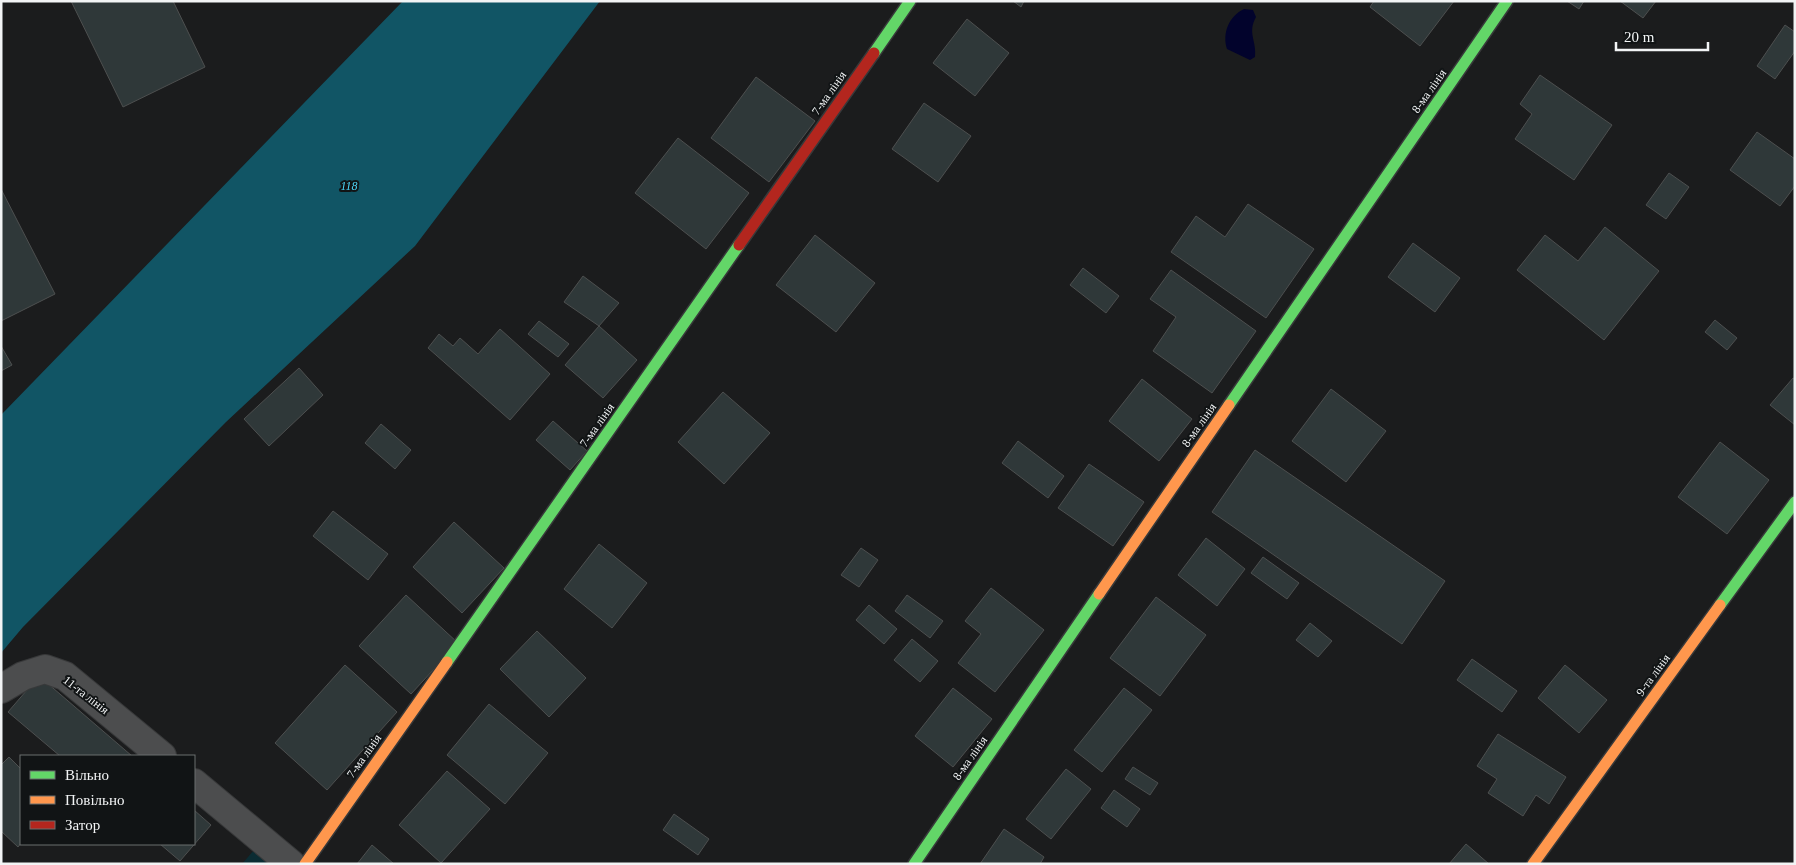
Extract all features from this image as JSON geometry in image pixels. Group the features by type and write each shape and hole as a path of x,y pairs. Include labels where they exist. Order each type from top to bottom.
{"street":[{"name":"7-ма лінія","path":"305,864 910,1"},
{"name":"8-ма лінія","path":"914,864 1508,1"},
{"name":"9-та лінія","path":"1532,864 1795,502"},
{"name":"11-та лінія","path":"1,689 23,676 45,669 65,676 161,755"},
{"path":"195,784 291,864"}],"shaded area":[{"path":"1244,9 1253,10 1256,17 1252,28 1255,57 1250,60 1227,49 1225,37 1228,26 1234,16"},
{"path":"254,850 268,864 242,864"}],"green space":[{"name":"118","path":"403,1 600,1 415,246 226,422 23,627 1,653 1,415"}],"building":[{"path":"71,1 173,1 205,67 123,107"},
{"path":"1013,1 1024,1 1021,7"},
{"path":"1374,1 1454,1 1420,46 1370,7"},
{"path":"1567,1 1584,1 1579,9"},
{"path":"1620,1 1656,1 1643,18"},
{"path":"967,19 1009,53 975,96 933,63"},
{"path":"1785,25 1795,32 1795,51 1775,79 1757,66"},
{"path":"1540,75 1612,125 1574,180 1515,139 1532,114 1520,104"},
{"path":"756,77 815,121 769,182 711,138"},
{"path":"924,103 971,136 938,182 892,149"},
{"path":"1757,132 1795,159 1795,186 1780,206 1730,170"},
{"path":"678,138 749,193 706,249 635,193"},
{"path":"1669,173 1689,187 1666,219 1646,205"},
{"path":"1,189 55,294 1,321"},
{"path":"1248,204 1314,249 1266,318 1171,252 1196,216 1225,237"},
{"path":"1605,227 1659,271 1604,340 1517,270 1545,235 1578,261"},
{"path":"815,235 875,283 836,332 776,285"},
{"path":"1413,243 1460,278 1435,312 1388,277"},
{"path":"1083,268 1119,296 1106,313 1070,285"},
{"path":"1171,270 1256,331 1212,393 1153,351 1176,317 1150,299"},
{"path":"583,276 619,303 599,326 564,302"},
{"path":"1715,320 1737,338 1727,350 1705,332"},
{"path":"539,321 569,344 558,357 528,334"},
{"path":"599,326 637,360 603,398 565,365"},
{"path":"500,329 550,374 510,420 428,348 439,334 453,346 460,338 478,354"},
{"path":"1,346 12,365 1,371"},
{"path":"299,368 323,395 269,446 244,419"},
{"path":"1793,378 1795,379 1795,425 1770,405"},
{"path":"1142,379 1192,419 1159,461 1109,421"},
{"path":"1331,389 1386,431 1346,482 1292,441"},
{"path":"723,392 770,433 724,484 678,442"},
{"path":"553,421 587,451 570,470 536,440"},
{"path":"381,424 411,450 395,469 365,443"},
{"path":"1018,441 1064,476 1048,498 1002,463"},
{"path":"1720,442 1769,480 1727,534 1678,497"},
{"path":"1255,450 1445,581 1402,644 1212,512"},
{"path":"1089,464 1144,502 1113,546 1058,508"},
{"path":"333,511 388,554 368,580 313,536"},
{"path":"454,522 504,568 462,613 413,567"},
{"path":"1206,538 1245,569 1217,606 1178,575"},
{"path":"599,544 647,583 612,628 564,589"},
{"path":"861,548 878,560 859,587 841,575"},
{"path":"1263,557 1299,583 1287,599 1251,573"},
{"path":"991,588 1044,630 995,692 958,663 981,634 965,621"},
{"path":"406,595 458,643 411,694 359,646"},
{"path":"907,595 943,621 930,638 895,611"},
{"path":"1156,597 1206,635 1160,696 1110,658"},
{"path":"869,605 897,629 884,644 856,620"},
{"path":"1310,623 1332,641 1318,657 1296,640"},
{"path":"537,631 586,678 549,717 500,669"},
{"path":"912,639 938,661 920,682 894,660"},
{"path":"1472,659 1517,691 1502,712 1457,680"},
{"path":"345,665 397,712 327,790 275,743"},
{"path":"1565,665 1607,700 1579,733 1538,698"},
{"path":"39,676 131,755 59,755 8,712"},
{"path":"953,688 992,719 953,767 915,736"},
{"path":"1124,688 1152,710 1102,772 1074,750"},
{"path":"489,704 548,753 505,804 447,755"},
{"path":"1498,734 1566,777 1549,804 1536,795 1523,816 1488,793 1497,779 1477,766"},
{"path":"9,757 20,768 20,844 18,847 1,831 1,765"},
{"path":"1133,767 1158,783 1150,795 1125,779"},
{"path":"1066,769 1091,789 1051,839 1026,819"},
{"path":"447,771 490,809 441,863 399,825"},
{"path":"1114,790 1140,809 1127,827 1101,808"},
{"path":"195,811 211,825 195,844"},
{"path":"674,814 709,839 698,855 663,830"},
{"path":"1004,829 1044,857 1040,864 980,864"},
{"path":"1466,844 1489,864 1449,864"},
{"path":"161,845 194,845 180,861"},
{"path":"372,845 394,864 357,864"}],"traffic: fast":[{"path":"874,53 910,1"},
{"path":"1229,405 1507,1"},
{"path":"447,662 739,245"},
{"path":"1720,605 1795,502"},
{"path":"914,864 1099,594"}],"traffic: slow":[{"path":"1099,594 1229,405"},
{"path":"1533,864 1720,605"},
{"path":"305,864 447,662"}],"traffic: jam":[{"path":"739,245 874,53"}]}
